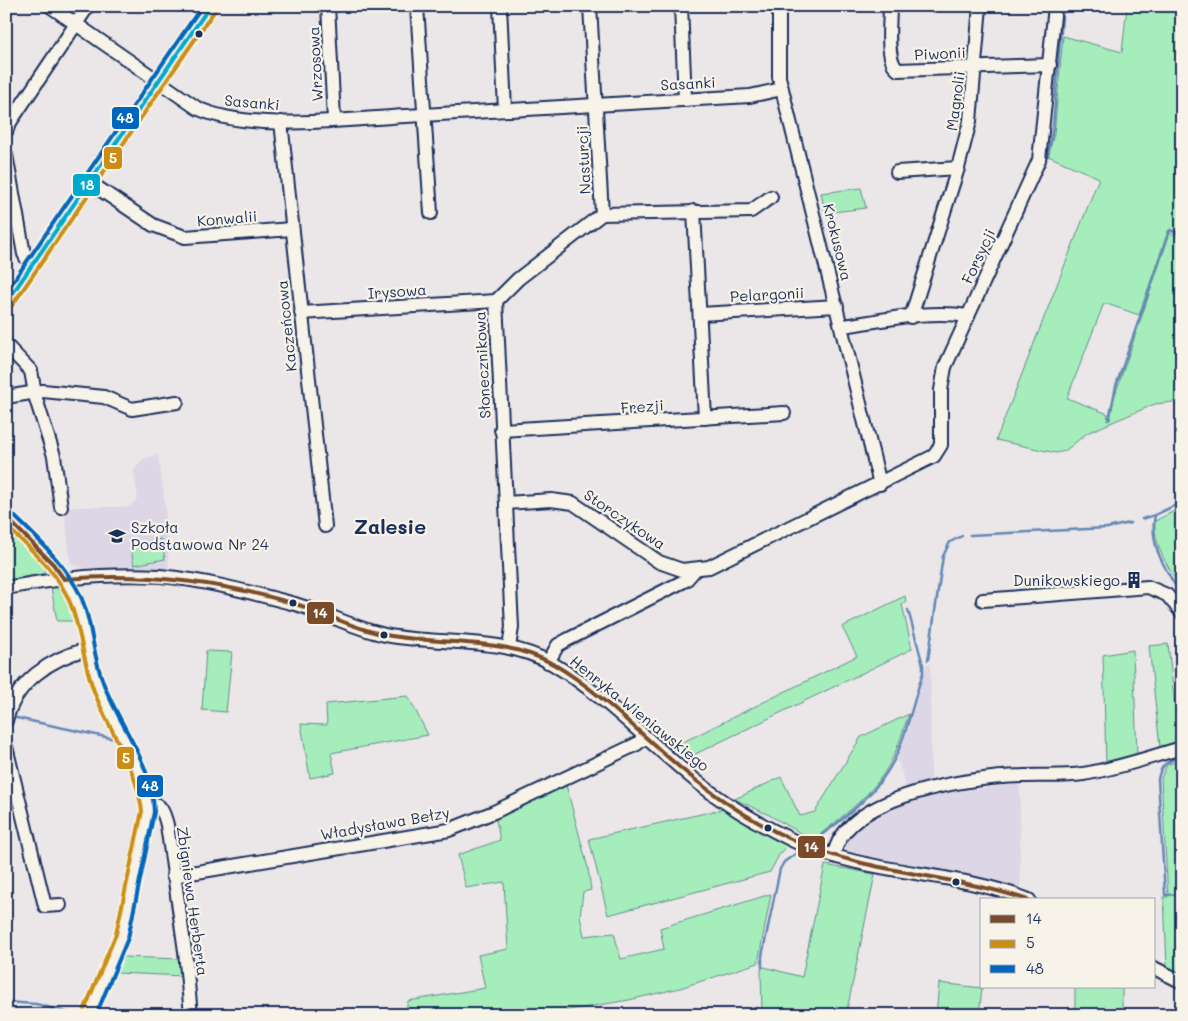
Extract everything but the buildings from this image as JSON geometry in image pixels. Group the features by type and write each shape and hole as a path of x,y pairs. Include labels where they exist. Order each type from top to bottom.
{"street":[{"name":"Sasanki","path":"50,6 197,108 217,116 248,121 281,122 685,100 750,96 782,89"},
{"path":"6,132 9,124 88,6"},
{"path":"6,303 210,6"},
{"name":"Wrzosowa","path":"328,6 334,119"},
{"path":"417,6 431,212"},
{"path":"500,6 505,110"},
{"path":"590,6 596,105"},
{"path":"681,6 685,100"},
{"name":"Krokusowa","path":"779,6 778,66 782,89 880,484"},
{"name":"Piwonii","path":"890,6 890,56 892,66 898,70 1050,65"},
{"name":"Magnolii","path":"911,317 958,168 970,122 980,6"},
{"name":"Forsycji","path":"880,484 927,460 938,451 943,436 941,390 945,367 1036,171 1042,145 1055,6"},
{"name":"Nasturcji","path":"596,105 602,214"},
{"name":"Kaczeńcowa","path":"281,122 324,526"},
{"path":"6,155 10,197 24,254 31,268"},
{"path":"897,172 958,168"},
{"name":"Konwalii","path":"89,182 158,228 185,237 292,229"},
{"path":"602,214 751,211 771,197"},
{"path":"694,211 705,418"},
{"name":"Słonecznikowa","path":"510,648 512,630 496,301 518,279 602,214"},
{"name":"Irysowa","path":"301,313 496,301"},
{"name":"Pelargonii","path":"700,314 837,306"},
{"path":"842,326 911,317 950,314 968,316"},
{"path":"6,345 31,371 54,456 61,507"},
{"path":"6,397 35,391 95,396 132,409 177,402"},
{"name":"Frezji","path":"501,430 784,413"},
{"name":"Storczykowa","path":"506,503 560,500 573,503 659,562 673,568 694,571 709,567 742,552 880,484"},
{"path":"6,517 53,564 64,579 75,600 97,684 140,774 148,802 148,811 122,936 89,1015"},
{"name":"Storczykowa","path":"548,662 554,650 563,642 686,580 694,571"},
{"name":"Henryka Wieniawskiego","path":"6,588 64,579 127,576 181,579 293,603 359,628 386,635 510,648 548,662 589,690 697,782 740,811 796,842 834,856 871,866 970,882 1022,898"},
{"path":"983,600 1148,587 1167,595 1182,613"},
{"path":"6,721 9,710 20,691 41,670 68,654 88,649"},
{"name":"Władysława Bełzy","path":"173,876 449,830 629,748 645,737"},
{"path":"6,746 45,906 60,904"},
{"path":"834,856 841,836 856,821 879,808 920,791 948,784 1009,776 1090,773 1182,748"},
{"name":"Zbigniewa Herberta","path":"148,802 154,802 160,807 164,816 185,951 191,1015"},
{"path":"1156,969 1182,982"}],"shaded area":[{"name":"Szkoła Podstawowa Nr 24","path":"158,454 165,504 169,569 82,568 71,564 64,507 130,507 138,498 134,471 142,460"},
{"path":"926,665 930,665 931,781 906,789 899,762 896,762 910,723"},
{"path":"1020,784 1020,890 966,874 842,856 836,849 844,837 880,812 935,794"}],"green space":[{"path":"1127,6 1182,6 1182,234 1171,230 1168,231 1139,315 1104,303 1067,398 1108,414 1107,421 1110,420 1114,398 1170,233 1182,238 1182,401 1155,404 1087,433 1065,451 1056,453 996,440 1099,178 1048,156 1054,134 1063,36 1122,52"},
{"path":"861,188 866,208 825,213 821,193"},
{"path":"1182,507 1182,591 1160,549 1155,531 1155,521"},
{"path":"6,529 46,567 44,574 6,580"},
{"path":"161,539 165,559 134,565 130,545"},
{"path":"51,587 58,588 66,600 73,621 57,621"},
{"path":"905,596 906,603 902,604 912,649 687,758 673,747 857,656 842,627"},
{"path":"1168,644 1179,742 1160,747 1149,646"},
{"path":"1133,650 1137,755 1106,763 1103,655"},
{"path":"206,651 232,652 226,712 202,710"},
{"path":"408,696 428,735 331,753 335,773 310,778 301,724 327,725 326,704"},
{"path":"909,714 894,755 876,784 856,805 813,840 769,815 735,799 781,777 800,816 815,812 861,737"},
{"path":"1182,761 1182,974 1167,967 1164,897 1168,897 1161,778 1167,764"},
{"path":"565,781 588,868 591,890 583,892 580,916 584,936 614,933 621,959 664,949 660,928 771,894 758,963 680,988 629,1000 540,1015 405,1015 408,1001 485,988 478,955 508,949 504,882 466,888 458,855 500,840 495,815"},
{"path":"728,808 788,846 779,855 770,872 608,915 589,839"},
{"path":"825,865 875,874 846,1015 762,1015 761,969 764,967 802,977"},
{"path":"123,957 182,959 184,976 116,973"},
{"path":"939,983 982,988 979,1015 936,1015"},
{"path":"1075,988 1122,988 1122,1015 1075,1015"}],"waterway":[{"path":"1048,156 1053,127 1063,6"},
{"path":"1109,419 1116,386 1170,230 1182,235"},
{"path":"1142,519 1182,502"},
{"path":"1155,515 1154,537 1160,558 1182,597"},
{"path":"970,535 1107,528 1130,523"},
{"path":"928,660 943,556 950,542 962,536"},
{"path":"820,836 852,811 872,791 889,770 900,748 923,673 923,665 908,610"},
{"path":"12,717 115,739"},
{"path":"1182,757 1165,764 1158,779 1165,895 1182,894"},
{"path":"762,967 762,956 780,869 784,862 798,852"},
{"path":"6,1002 36,1004 74,1014"}],"transit line":[{"name":"48","path":"6,292 202,6"},
{"name":"18","path":"6,303 210,6"},
{"name":"5","path":"11,307 215,10"},
{"name":"48","path":"10,512 54,557 69,576 82,598 103,682 142,761 152,794 154,812 128,938 96,1015"},
{"name":"14","path":"6,517 53,564 64,579"},
{"name":"5","path":"6,526 52,572 66,593 75,617 93,690 130,768 142,811 116,934 83,1013"},
{"name":"14","path":"64,579 122,577 179,580 207,584 264,595 316,611 362,629 386,635 494,646 535,656 555,665 583,684 610,705 676,764 724,801 759,823 795,841 823,852 852,860 970,884 1022,898"}],"place":[{"name":"Szkoła Podstawowa Nr 24","path":"117,536"},
{"name":"Dunikowskiego","path":"1134,580"}],"district":[{"name":"Zalesie","path":"390,526"}]}
